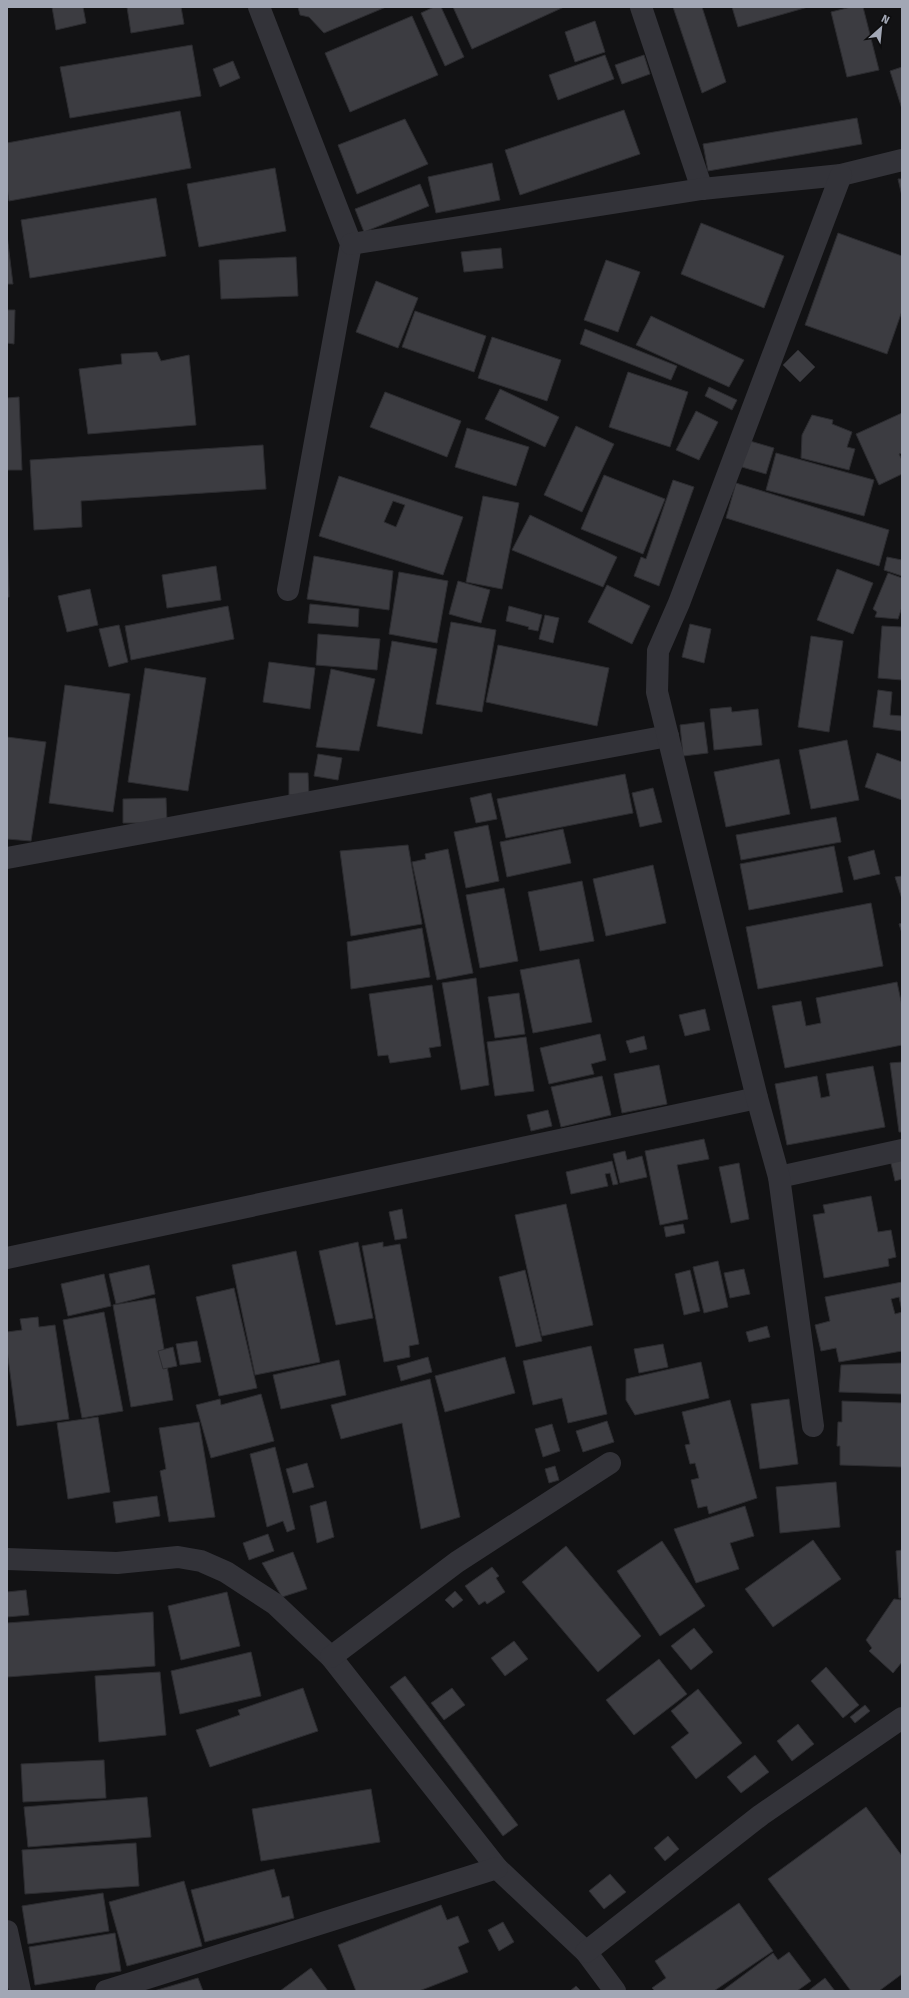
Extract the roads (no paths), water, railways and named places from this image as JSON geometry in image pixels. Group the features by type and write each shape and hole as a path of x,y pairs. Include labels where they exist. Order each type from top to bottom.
{"street":[{"path":"258,7 351,244 288,590"},
{"path":"641,7 702,189"},
{"path":"351,244 702,189 841,175 902,160"},
{"path":"812,1426 779,1177 757,1098 657,692 658,651 679,603 841,175"},
{"path":"7,858 668,736"},
{"path":"7,1258 757,1098"},
{"path":"779,1177 902,1150"},
{"path":"331,1657 457,1562 610,1463"},
{"path":"7,1559 118,1563 178,1557 201,1561 226,1572 275,1604 331,1657 497,1868 586,1952 615,1991"},
{"path":"586,1952 761,1815 902,1720"},
{"path":"106,1991 497,1868"},
{"path":"7,1931 20,1991"}]}
